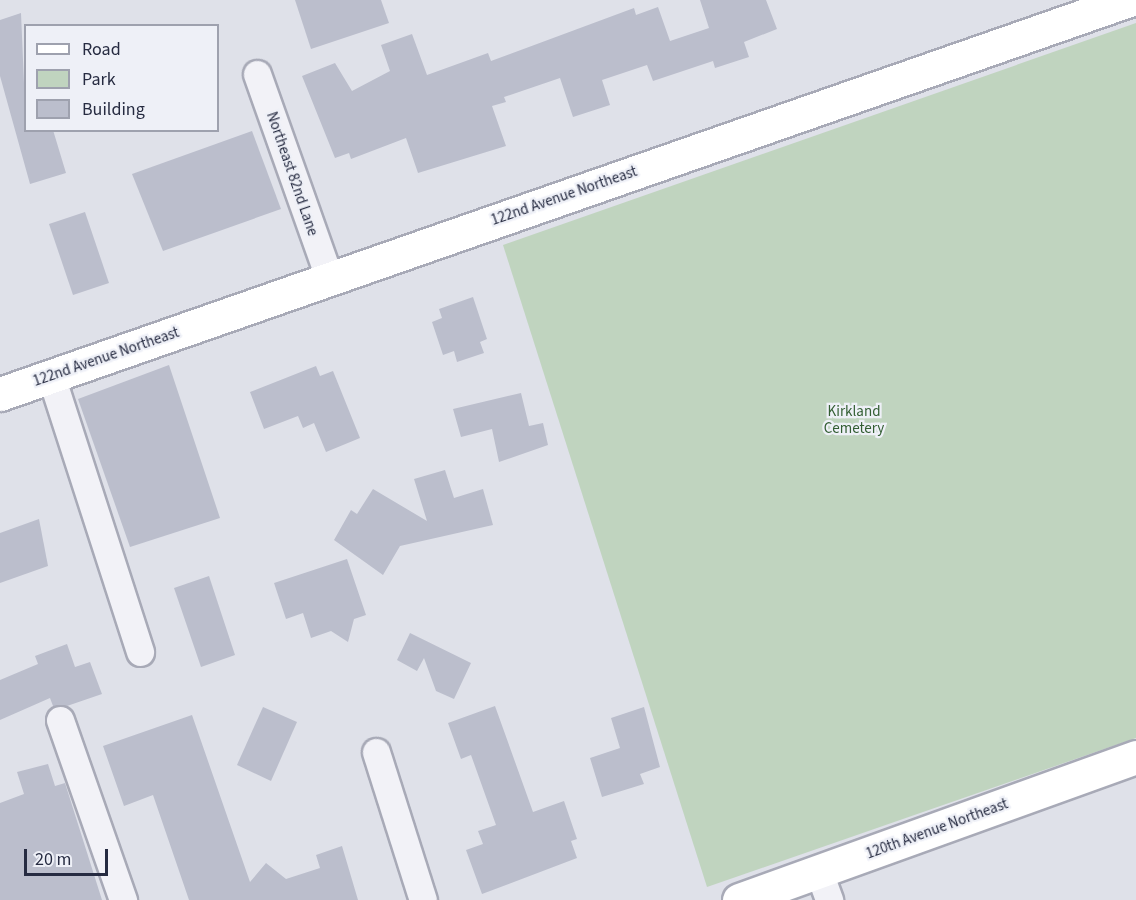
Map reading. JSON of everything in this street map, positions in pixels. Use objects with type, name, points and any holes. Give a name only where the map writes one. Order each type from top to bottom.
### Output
[{"type":"street","name":"122nd Avenue Northeast","points":[[0,394],[328,275],[1129,0]]},
{"type":"street","name":"Northeast 82nd Lane","points":[[257,74],[328,275]]},
{"type":"street","points":[[51,376],[140,652]]},
{"type":"street","points":[[60,720],[123,900]]},
{"type":"street","points":[[376,752],[423,900]]},
{"type":"street","name":"120th Avenue Northeast","points":[[739,900],[824,886],[1136,758]]},
{"type":"green space","name":"Kirkland Cemetery","points":[[1136,23],[1136,738],[707,887],[503,245]]},
{"type":"building","points":[[295,0],[381,0],[389,23],[311,49]]},
{"type":"building","points":[[700,0],[766,0],[777,29],[744,42],[749,57],[715,68],[713,61],[653,81],[647,65],[602,80],[610,105],[573,117],[560,78],[504,97],[506,102],[492,106],[506,146],[418,173],[406,138],[351,159],[349,153],[335,158],[302,76],[335,63],[352,91],[390,71],[381,45],[412,34],[427,75],[488,53],[491,61],[634,8],[636,15],[658,7],[670,41],[709,28]]},
{"type":"building","points":[[21,13],[24,132],[54,132],[66,173],[30,184],[0,76],[0,20]]},
{"type":"building","points":[[252,131],[281,209],[163,251],[132,174]]},
{"type":"building","points":[[85,212],[109,283],[73,295],[49,224]]},
{"type":"building","points":[[473,297],[487,339],[480,342],[484,353],[457,362],[454,351],[443,355],[432,322],[442,318],[439,309]]},
{"type":"building","points":[[169,365],[220,518],[130,547],[78,399]]},
{"type":"building","points":[[316,366],[320,376],[333,371],[360,438],[326,452],[314,423],[303,428],[298,416],[264,429],[250,392]]},
{"type":"building","points":[[521,393],[529,426],[543,423],[548,445],[499,462],[492,429],[461,437],[453,409]]},
{"type":"building","points":[[445,470],[454,498],[483,489],[493,525],[400,546],[383,575],[334,540],[351,510],[357,514],[373,489],[427,521],[414,479]]},
{"type":"building","points":[[39,519],[48,566],[0,583],[0,533]]},
{"type":"building","points":[[347,559],[366,615],[354,619],[348,642],[331,631],[311,638],[303,613],[286,619],[274,583]]},
{"type":"building","points":[[209,576],[235,655],[201,667],[174,588]]},
{"type":"building","points":[[410,633],[471,663],[454,699],[436,691],[424,658],[417,671],[397,660]]},
{"type":"building","points":[[67,644],[75,667],[90,662],[102,694],[67,706],[53,706],[50,698],[0,720],[0,680],[38,664],[35,656]]},
{"type":"building","points":[[495,706],[533,812],[564,801],[577,839],[571,841],[577,858],[482,894],[466,850],[483,844],[478,831],[496,825],[471,755],[461,759],[448,723]]},
{"type":"building","points":[[263,707],[297,722],[271,781],[237,765]]},
{"type":"building","points":[[644,707],[660,767],[640,774],[644,784],[602,797],[590,758],[620,748],[611,718]]},
{"type":"building","points":[[192,715],[250,882],[266,863],[286,879],[320,868],[316,855],[342,846],[358,900],[189,900],[153,795],[124,806],[103,746]]},
{"type":"building","points":[[48,764],[55,786],[65,783],[102,900],[0,900],[0,803],[24,794],[17,772]]}]
